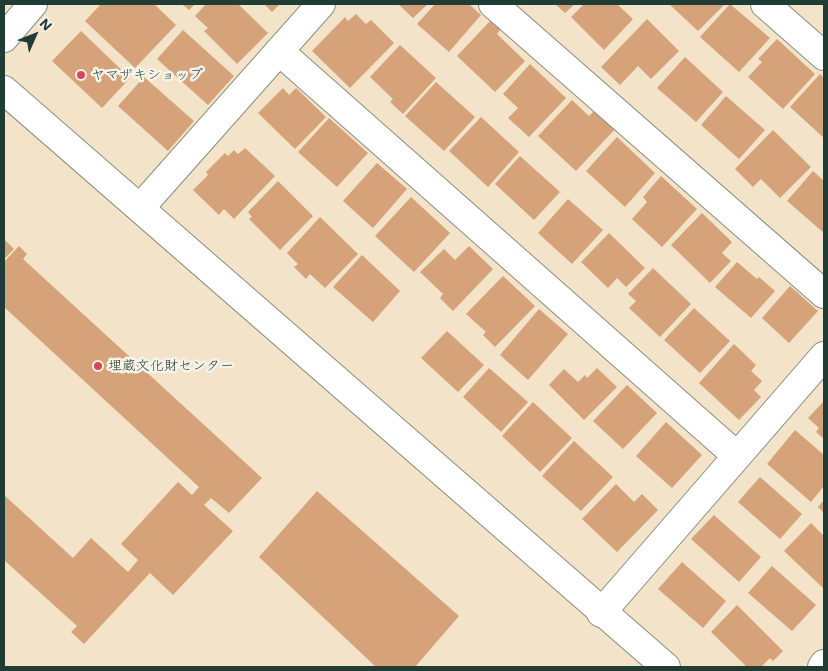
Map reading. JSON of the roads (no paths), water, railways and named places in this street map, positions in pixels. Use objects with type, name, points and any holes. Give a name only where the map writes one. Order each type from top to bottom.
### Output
[{"type":"street","points":[[4,38],[33,4]]},
{"type":"street","points":[[140,208],[320,4]]},
{"type":"street","points":[[494,4],[824,294]]},
{"type":"street","points":[[765,4],[824,56]]},
{"type":"street","points":[[279,51],[737,456]]},
{"type":"street","points":[[4,90],[601,613],[666,667]]},
{"type":"street","points":[[601,613],[824,356]]},
{"type":"place","name":"ヤマザキショップ","points":[[81,75]]},
{"type":"place","name":"埋蔵文化財センター","points":[[98,366]]}]
